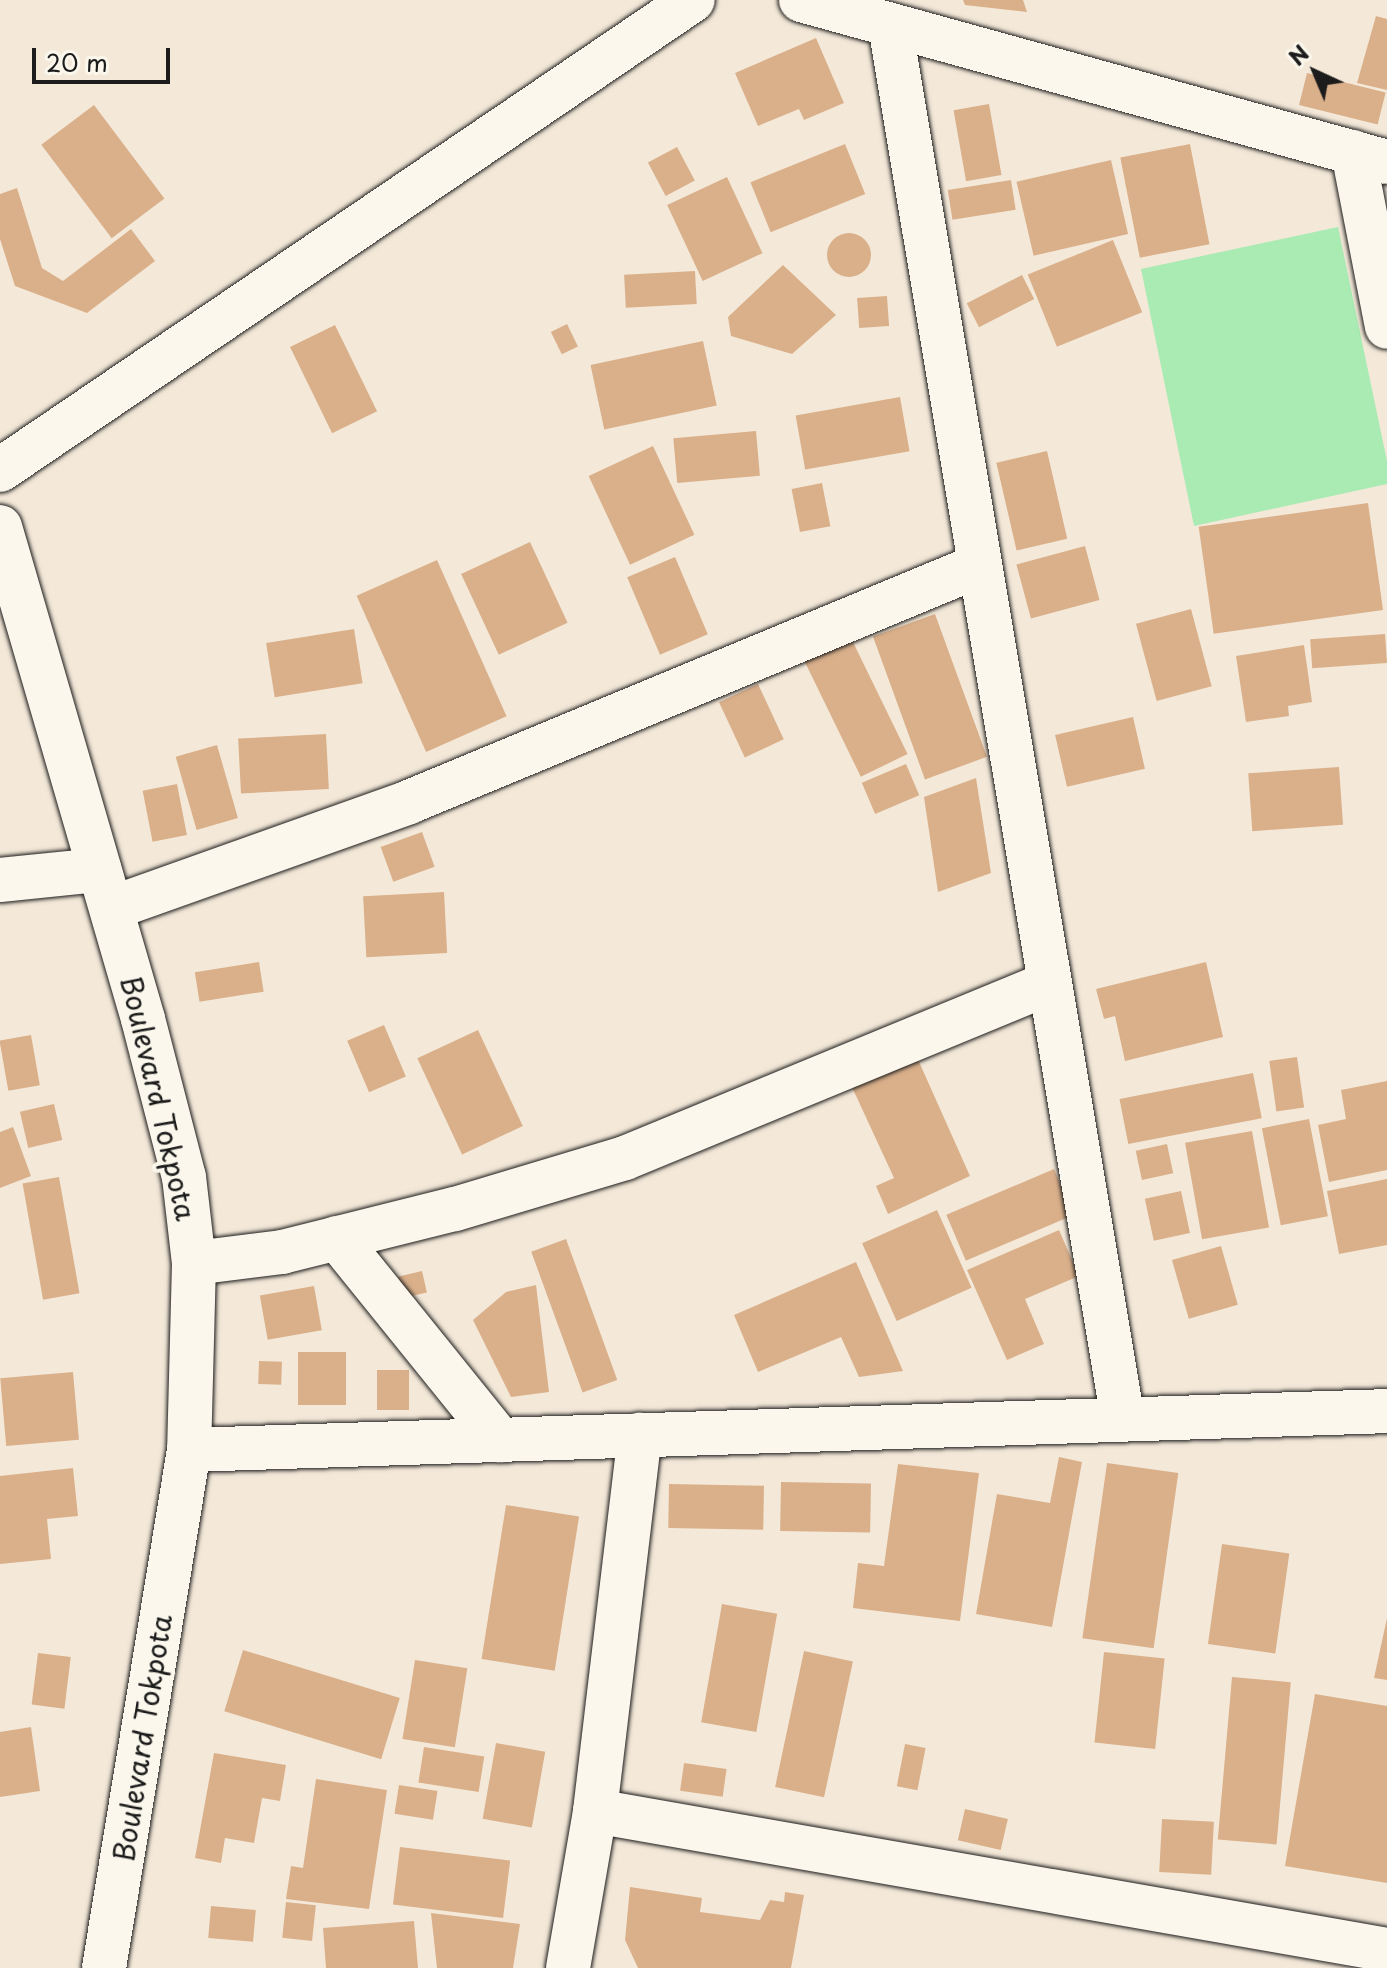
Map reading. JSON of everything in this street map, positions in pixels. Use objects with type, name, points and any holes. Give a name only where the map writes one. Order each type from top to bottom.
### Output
[{"type":"street","points":[[0,470],[693,0]]},
{"type":"street","points":[[801,0],[1370,157],[1387,327]]},
{"type":"street","points":[[890,25],[1123,1420]]},
{"type":"street","name":"Boulevard Tokpota","points":[[0,527],[105,889],[184,1177],[194,1263],[189,1450],[104,1968]]},
{"type":"street","points":[[0,880],[105,889],[409,802],[978,566]]},
{"type":"street","points":[[194,1263],[282,1252],[625,1158],[1048,984]]},
{"type":"street","points":[[337,1238],[500,1440]]},
{"type":"street","points":[[189,1450],[1387,1411]]},
{"type":"street","points":[[568,1968],[595,1811],[640,1435]]},
{"type":"street","points":[[595,1811],[1387,1950]]},
{"type":"green space","points":[[1338,227],[1387,461],[1387,484],[1194,526],[1141,269]]},
{"type":"building","points":[[963,0],[1023,0],[1027,12],[965,5]]},
{"type":"building","points":[[1376,16],[1387,19],[1387,90],[1357,83]]},
{"type":"building","points":[[816,38],[844,103],[804,120],[799,109],[758,126],[735,73]]},
{"type":"building","points":[[1307,73],[1386,93],[1378,125],[1299,105]]},
{"type":"building","points":[[989,104],[1002,175],[966,181],[954,110]]},
{"type":"building","points":[[94,105],[164,198],[112,238],[41,145]]},
{"type":"building","points":[[845,144],[865,194],[771,232],[750,182]]},
{"type":"building","points":[[1190,144],[1209,244],[1140,258],[1120,158]]},
{"type":"building","points":[[677,147],[695,181],[666,196],[648,162]]},
{"type":"building","points":[[1111,160],[1128,234],[1034,256],[1016,182]]},
{"type":"building","points":[[727,177],[762,253],[703,281],[667,205]]},
{"type":"building","points":[[1011,180],[1016,210],[952,220],[948,190]]},
{"type":"building","points":[[17,188],[42,268],[63,281],[131,229],[155,261],[87,313],[15,286],[0,239],[0,194]]},
{"type":"building","points":[[849,233],[865,239],[871,255],[865,271],[849,277],[833,271],[827,255],[833,239]]},
{"type":"building","points":[[1113,240],[1142,312],[1057,347],[1028,274]]},
{"type":"building","points":[[783,265],[836,315],[792,354],[731,336],[728,317]]},
{"type":"building","points":[[695,271],[697,304],[626,308],[624,275]]},
{"type":"building","points":[[1022,275],[1034,299],[979,327],[967,303]]},
{"type":"building","points":[[887,296],[889,326],[859,328],[857,298]]},
{"type":"building","points":[[567,324],[578,346],[562,354],[551,332]]},
{"type":"building","points":[[335,325],[377,411],[332,433],[290,347]]},
{"type":"building","points":[[703,341],[717,406],[604,429],[591,365]]},
{"type":"building","points":[[900,397],[910,451],[805,470],[796,415]]},
{"type":"building","points":[[756,431],[760,476],[677,483],[673,438]]},
{"type":"building","points":[[653,446],[694,535],[630,565],[589,476]]},
{"type":"building","points":[[1047,451],[1067,539],[1017,550],[996,463]]},
{"type":"building","points":[[822,483],[830,526],[800,532],[792,489]]},
{"type":"building","points":[[1368,503],[1383,610],[1214,634],[1199,527]]},
{"type":"building","points":[[530,542],[568,623],[499,655],[461,574]]},
{"type":"building","points":[[1085,546],[1099,600],[1031,618],[1016,564]]},
{"type":"building","points":[[675,557],[708,634],[660,655],[627,577]]},
{"type":"building","points":[[437,560],[507,716],[426,752],[357,596]]},
{"type":"building","points":[[1191,609],[1212,686],[1157,701],[1136,624]]},
{"type":"building","points":[[935,614],[987,757],[925,779],[873,637]]},
{"type":"building","points":[[354,629],[363,683],[275,697],[266,643]]},
{"type":"building","points":[[1385,634],[1387,663],[1312,668],[1310,639]]},
{"type":"building","points":[[851,638],[908,754],[861,777],[804,661]]},
{"type":"building","points":[[1304,645],[1312,702],[1288,706],[1289,716],[1246,722],[1236,656]]},
{"type":"building","points":[[758,684],[784,739],[745,757],[719,702]]},
{"type":"building","points":[[1133,717],[1145,769],[1067,787],[1055,735]]},
{"type":"building","points":[[326,734],[329,789],[241,794],[238,739]]},
{"type":"building","points":[[217,745],[238,818],[197,830],[176,757]]},
{"type":"building","points":[[906,764],[919,795],[875,814],[862,783]]},
{"type":"building","points":[[1339,767],[1343,825],[1252,831],[1248,773]]},
{"type":"building","points":[[976,778],[991,873],[938,892],[924,797]]},
{"type":"building","points":[[177,784],[187,835],[153,842],[143,791]]},
{"type":"building","points":[[422,832],[435,867],[393,882],[381,847]]},
{"type":"building","points":[[444,892],[447,953],[366,957],[363,896]]},
{"type":"building","points":[[259,962],[264,992],[199,1002],[195,972]]},
{"type":"building","points":[[1206,962],[1223,1037],[1125,1061],[1115,1016],[1104,1019],[1096,989]]},
{"type":"building","points":[[384,1025],[406,1077],[369,1092],[347,1041]]},
{"type":"building","points":[[478,1030],[523,1126],[462,1154],[417,1058]]},
{"type":"building","points":[[31,1035],[40,1085],[8,1091],[0,1040]]},
{"type":"building","points":[[916,1055],[970,1176],[888,1214],[876,1186],[894,1178],[851,1085]]},
{"type":"building","points":[[1297,1057],[1304,1108],[1276,1111],[1269,1061]]},
{"type":"building","points":[[1253,1073],[1262,1118],[1128,1144],[1119,1099]]},
{"type":"building","points":[[1387,1081],[1387,1170],[1329,1182],[1318,1125],[1346,1119],[1341,1090]]},
{"type":"building","points":[[54,1104],[62,1140],[28,1148],[20,1112]]},
{"type":"building","points":[[1309,1119],[1328,1216],[1281,1225],[1262,1128]]},
{"type":"building","points":[[13,1127],[31,1176],[0,1188],[0,1132]]},
{"type":"building","points":[[1252,1131],[1269,1228],[1202,1239],[1185,1143]]},
{"type":"building","points":[[1167,1144],[1173,1173],[1142,1180],[1136,1151]]},
{"type":"building","points":[[1054,1169],[1074,1215],[966,1261],[946,1215]]},
{"type":"building","points":[[59,1177],[79,1293],[43,1300],[23,1183]]},
{"type":"building","points":[[1387,1179],[1387,1245],[1339,1254],[1327,1191]]},
{"type":"building","points":[[1181,1191],[1190,1233],[1154,1241],[1145,1199]]},
{"type":"building","points":[[937,1210],[972,1288],[897,1321],[862,1243]]},
{"type":"building","points":[[1059,1230],[1079,1276],[1025,1299],[1044,1344],[1007,1360],[967,1270]]},
{"type":"building","points":[[566,1239],[617,1380],[583,1393],[531,1252]]},
{"type":"building","points":[[1221,1246],[1238,1305],[1189,1319],[1172,1260]]},
{"type":"building","points":[[856,1262],[903,1371],[859,1377],[841,1337],[758,1372],[734,1315]]},
{"type":"building","points":[[422,1271],[427,1292],[404,1298],[399,1276]]},
{"type":"building","points":[[536,1285],[549,1392],[511,1397],[473,1320],[506,1292]]},
{"type":"building","points":[[314,1286],[322,1330],[268,1340],[260,1296]]},
{"type":"building","points":[[298,1352],[346,1352],[346,1405],[298,1405]]},
{"type":"building","points":[[259,1361],[282,1362],[281,1385],[258,1384]]},
{"type":"building","points":[[377,1370],[409,1370],[409,1410],[377,1410]]},
{"type":"building","points":[[73,1372],[79,1440],[6,1446],[0,1378]]},
{"type":"building","points":[[1059,1457],[1082,1462],[1052,1627],[976,1614],[997,1494],[1050,1503]]},
{"type":"building","points":[[1107,1463],[1178,1473],[1154,1648],[1082,1638]]},
{"type":"building","points":[[898,1464],[979,1473],[960,1621],[853,1608],[858,1563],[884,1566]]},
{"type":"building","points":[[73,1468],[78,1516],[47,1519],[51,1559],[0,1564],[0,1476]]},
{"type":"building","points":[[781,1482],[871,1484],[870,1533],[780,1531]]},
{"type":"building","points":[[669,1484],[764,1486],[763,1530],[668,1528]]},
{"type":"building","points":[[506,1505],[579,1517],[555,1671],[482,1659]]},
{"type":"building","points":[[1222,1544],[1289,1553],[1275,1653],[1208,1644]]},
{"type":"building","points":[[722,1604],[777,1614],[756,1732],[701,1722]]},
{"type":"building","points":[[1387,1618],[1387,1680],[1374,1678]]},
{"type":"building","points":[[243,1650],[400,1698],[381,1759],[224,1711]]},
{"type":"building","points":[[804,1651],[853,1661],[824,1797],[775,1787]]},
{"type":"building","points":[[1104,1652],[1165,1658],[1155,1749],[1094,1743]]},
{"type":"building","points":[[38,1653],[71,1657],[64,1709],[32,1705]]},
{"type":"building","points":[[415,1660],[467,1668],[455,1747],[402,1739]]},
{"type":"building","points":[[1232,1677],[1291,1682],[1277,1845],[1218,1839]]},
{"type":"building","points":[[1315,1694],[1387,1706],[1387,1883],[1285,1866]]},
{"type":"building","points":[[31,1727],[40,1791],[0,1797],[0,1732]]},
{"type":"building","points":[[496,1743],[545,1752],[532,1828],[483,1819]]},
{"type":"building","points":[[905,1744],[926,1748],[917,1790],[897,1786]]},
{"type":"building","points":[[424,1747],[484,1757],[479,1792],[418,1783]]},
{"type":"building","points":[[214,1753],[286,1765],[280,1801],[262,1798],[254,1843],[225,1838],[221,1863],[195,1858]]},
{"type":"building","points":[[684,1763],[727,1769],[723,1797],[680,1791]]},
{"type":"building","points":[[316,1779],[387,1790],[369,1909],[286,1899],[291,1866],[303,1868]]},
{"type":"building","points":[[399,1785],[438,1791],[433,1820],[394,1814]]},
{"type":"building","points":[[965,1809],[1008,1819],[1001,1850],[958,1840]]},
{"type":"building","points":[[1162,1819],[1214,1822],[1211,1875],[1159,1872]]},
{"type":"building","points":[[400,1847],[510,1861],[503,1918],[393,1905]]},
{"type":"building","points":[[630,1887],[702,1898],[700,1912],[760,1920],[770,1900],[784,1902],[785,1892],[804,1895],[791,1968],[638,1968],[625,1940]]},
{"type":"building","points":[[286,1902],[316,1905],[312,1941],[282,1938]]},
{"type":"building","points":[[211,1906],[256,1910],[253,1942],[208,1938]]},
{"type":"building","points":[[431,1913],[520,1924],[513,1968],[437,1968]]},
{"type":"building","points":[[414,1921],[418,1968],[326,1968],[323,1928]]}]
